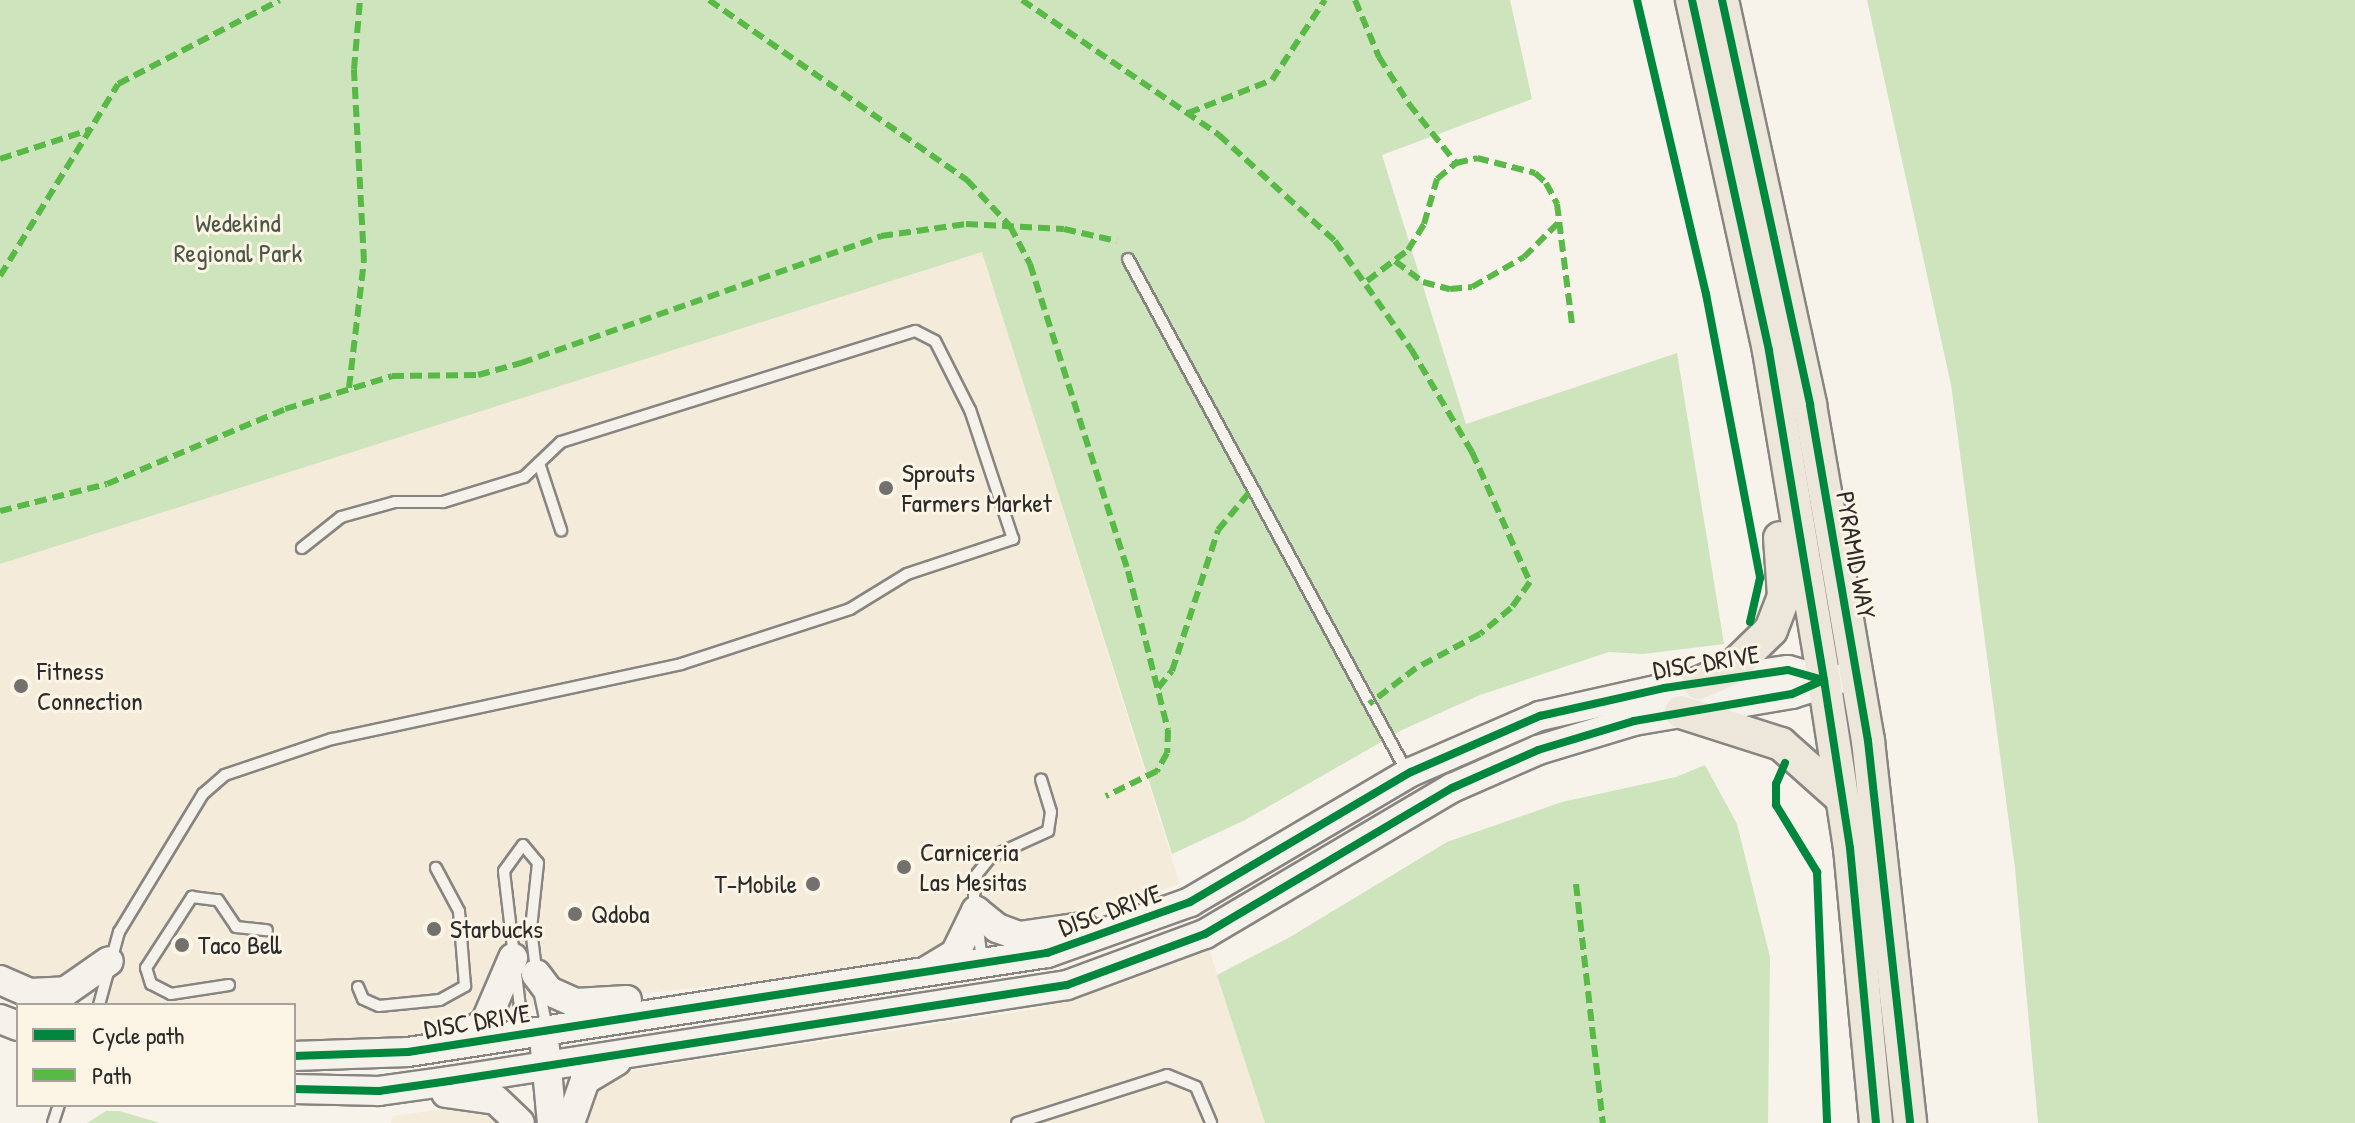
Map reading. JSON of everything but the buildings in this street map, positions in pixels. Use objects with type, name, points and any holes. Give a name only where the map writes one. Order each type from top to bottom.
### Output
[{"type":"main road","name":"PYRAMID WAY","points":[[1692,0],[1769,351],[1824,680],[1843,799],[1876,1123]]},
{"type":"main road","name":"PYRAMID WAY","points":[[1722,0],[1808,391],[1856,675],[1887,878],[1910,1123]]},
{"type":"main road","points":[[1699,683],[1732,668],[1761,643],[1784,596],[1757,379],[1769,351]]},
{"type":"main road","name":"DISC DRIVE","points":[[296,1056],[363,1057],[428,1049],[980,966],[1099,938],[1232,879],[1408,774],[1540,716],[1699,683],[1788,670],[1824,680]]},
{"type":"main road","name":"DISC DRIVE","points":[[296,1089],[381,1090],[533,1069],[1034,993],[1100,976],[1216,929],[1491,769],[1583,735],[1681,712],[1792,694],[1824,680],[1856,675]]},
{"type":"main road","points":[[1681,712],[1781,744],[1843,799]]},
{"type":"main road","points":[[1216,929],[1269,882],[1387,809],[1408,774]]},
{"type":"main road","points":[[904,977],[947,962],[976,911],[997,928],[1027,936],[1096,923],[1232,879]]},
{"type":"main road","points":[[24,1000],[66,991],[109,961]]},
{"type":"main road","points":[[428,1049],[470,1035],[485,1023],[525,966],[549,991],[585,1005],[661,996],[751,1000]]},
{"type":"main road","points":[[782,1032],[856,1004],[958,986],[980,966]]},
{"type":"main road","points":[[0,980],[24,1000]]},
{"type":"main road","points":[[0,998],[46,1003]]},
{"type":"main road","points":[[527,1123],[535,1033]]},
{"type":"main road","points":[[570,1123],[590,1075],[637,1054]]},
{"type":"main road","points":[[533,1069],[552,1123]]},
{"type":"main road","points":[[381,1090],[482,1096],[506,1106],[520,1123]]},
{"type":"lane","points":[[1128,259],[1408,774]]},
{"type":"lane","points":[[99,1003],[119,932],[203,794],[225,775],[332,739],[681,664],[850,609],[907,574],[1013,539],[970,410],[935,341],[915,331],[561,442],[524,477],[443,502],[395,502],[341,517],[302,548]]},
{"type":"lane","points":[[539,463],[561,530]]},
{"type":"lane","points":[[980,966],[984,949],[974,884],[982,866],[1048,831],[1051,812],[1041,780]]},
{"type":"lane","points":[[535,1033],[525,966],[504,871],[523,845],[538,863],[525,966],[535,1033]]},
{"type":"lane","points":[[358,987],[363,999],[379,1006],[440,1000],[465,986],[459,911],[436,868]]},
{"type":"lane","points":[[229,985],[171,994],[151,984],[146,968],[192,897],[218,900],[236,927],[267,930]]},
{"type":"lane","points":[[1017,1123],[1167,1075],[1196,1087],[1211,1123]]},
{"type":"shaded area","points":[[982,251],[1180,884],[1009,946],[808,976],[590,999],[481,1015],[468,1027],[394,1039],[296,1040],[296,1003],[99,1003],[0,963],[0,564]]},
{"type":"shaded area","points":[[1209,949],[1265,1123],[580,1123],[586,1091],[607,1074],[1029,1010],[1121,984]]},
{"type":"shaded area","points":[[480,1104],[511,1123],[391,1123],[392,1116]]},
{"type":"green space","name":"Wedekind Regional Park","points":[[0,0],[1510,0],[1532,99],[1382,155],[1466,424],[1677,353],[1724,644],[1643,654],[1609,652],[1480,695],[1402,730],[1245,820],[1172,854],[982,252],[0,564]]},
{"type":"green space","points":[[1867,0],[2355,0],[2355,1123],[2038,1123],[2015,868],[1951,385]]},
{"type":"green space","points":[[1705,765],[1737,824],[1770,957],[1768,1123],[1265,1123],[1217,975],[1290,937],[1447,842],[1562,802],[1676,777]]},
{"type":"green space","points":[[106,1111],[119,1111],[160,1123],[87,1123]]},
{"type":"marked path","points":[[0,276],[118,84],[280,0]]},
{"type":"marked path","points":[[349,388],[364,261],[354,69],[360,0]]},
{"type":"marked path","points":[[709,0],[967,180],[1010,226],[1030,264],[1128,571],[1168,730],[1167,753],[1157,771],[1106,796]]},
{"type":"marked path","points":[[1022,0],[1219,135],[1335,241],[1411,349],[1472,452],[1530,582],[1511,608],[1480,634],[1416,668],[1369,704]]},
{"type":"marked path","points":[[1188,113],[1272,80],[1325,0]]},
{"type":"marked path","points":[[1355,0],[1379,57],[1409,104],[1456,163]]},
{"type":"marked path","points":[[0,159],[89,130]]},
{"type":"marked path","points":[[1367,281],[1408,250],[1424,224],[1437,179],[1456,163],[1477,158],[1535,173],[1546,183],[1557,204],[1572,325]]},
{"type":"marked path","points":[[1395,261],[1423,282],[1450,289],[1472,287],[1524,257],[1558,223]]},
{"type":"marked path","points":[[0,511],[107,484],[285,409],[392,376],[478,375],[521,363],[881,236],[966,224],[1064,229],[1117,241]]},
{"type":"marked path","points":[[1158,688],[1172,671],[1218,530],[1252,489]]},
{"type":"marked path","points":[[1576,884],[1603,1123]]},
{"type":"cycle path","points":[[1637,0],[1706,294],[1760,578],[1750,622]]},
{"type":"cycle path","points":[[1692,0],[1769,351],[1824,680],[1850,848],[1876,1123]]},
{"type":"cycle path","points":[[1722,0],[1810,405],[1868,741],[1910,1123]]},
{"type":"cycle path","points":[[296,1056],[408,1052],[1047,953],[1190,902],[1411,772],[1540,716],[1664,688],[1788,670],[1824,680]]},
{"type":"cycle path","points":[[296,1089],[379,1091],[1067,985],[1205,934],[1452,788],[1538,750],[1634,721],[1792,694],[1824,680]]},
{"type":"cycle path","points":[[1785,763],[1776,784],[1776,805],[1817,872],[1827,1123]]},
{"type":"place","name":"Sprouts Farmers Market","points":[[886,488]]},
{"type":"place","name":"Fitness Connection","points":[[21,686]]},
{"type":"place","name":"Carniceria Las Mesitas","points":[[904,867]]},
{"type":"place","name":"T-Mobile","points":[[813,884]]},
{"type":"place","name":"Qdoba","points":[[575,914]]},
{"type":"place","name":"Starbucks","points":[[434,929]]},
{"type":"place","name":"Taco Bell","points":[[182,945]]}]
